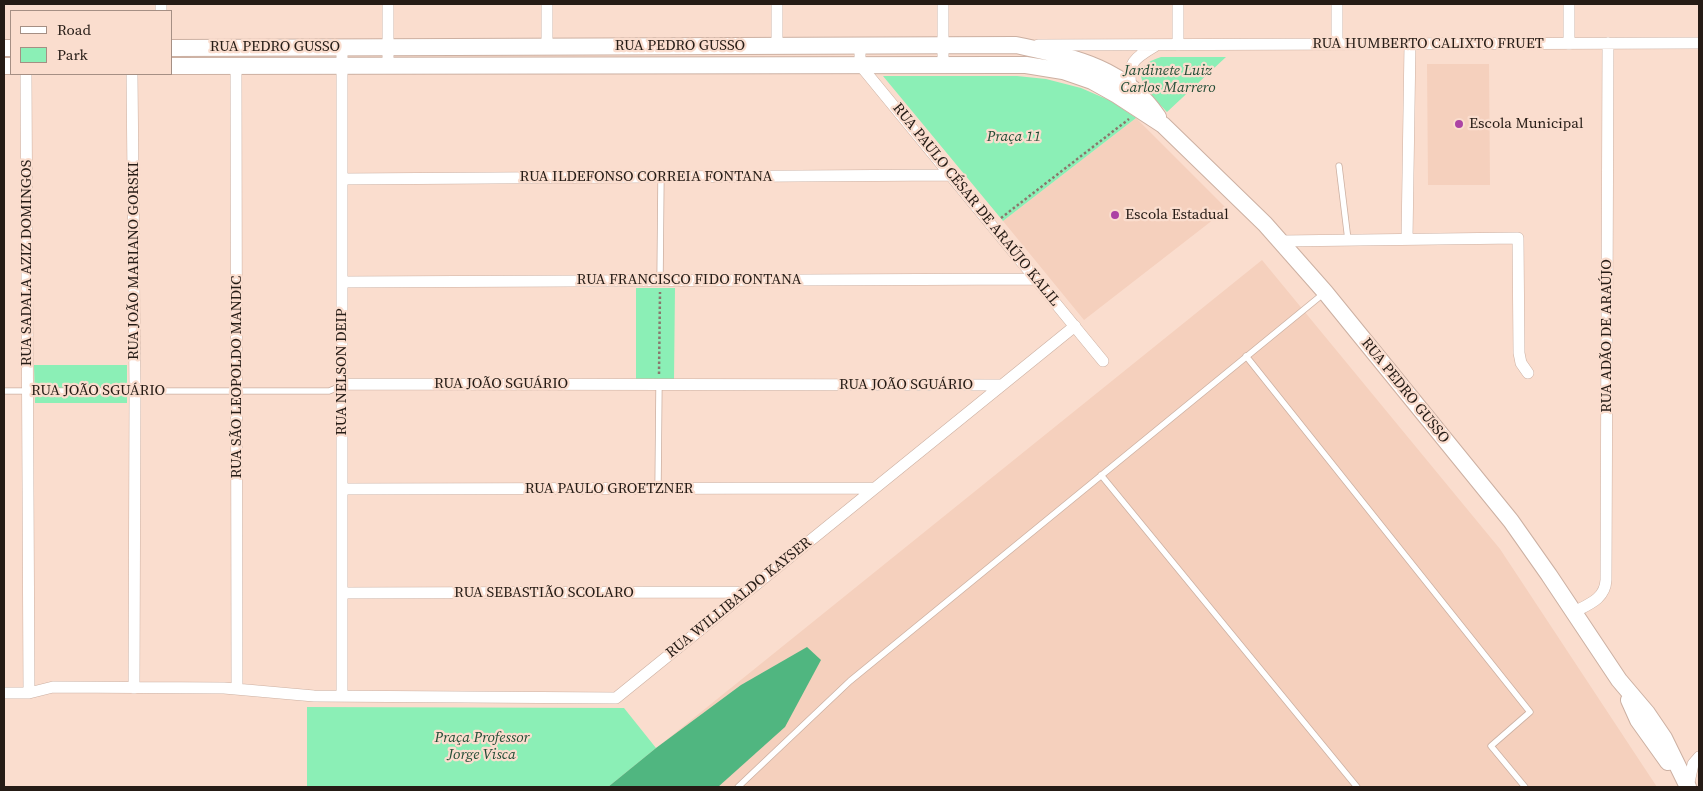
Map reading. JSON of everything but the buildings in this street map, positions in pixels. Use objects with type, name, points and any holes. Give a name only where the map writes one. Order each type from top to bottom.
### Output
[{"type":"main road","name":"RUA PEDRO GUSSO","points":[[172,48],[1016,45],[1058,54],[1087,63],[1117,77],[1148,103],[1163,125]]},
{"type":"main road","name":"RUA PEDRO GUSSO","points":[[172,66],[1026,65],[1063,71],[1104,87],[1163,125],[1282,241],[1325,292],[1529,546],[1619,680],[1638,720],[1688,787]]},
{"type":"street","points":[[388,4],[388,66]]},
{"type":"street","points":[[547,4],[547,46]]},
{"type":"street","points":[[777,4],[778,46]]},
{"type":"street","points":[[943,4],[943,65]]},
{"type":"street","points":[[1178,4],[1178,45]]},
{"type":"street","points":[[1337,4],[1337,44]]},
{"type":"street","points":[[1569,4],[1569,44]]},
{"type":"street","name":"RUA HUMBERTO CALIXTO FRUET","points":[[1016,45],[1699,43]]},
{"type":"street","points":[[1407,239],[1410,44]]},
{"type":"street","name":"RUA ADÃO DE ARAÚJO","points":[[1574,612],[1602,595],[1606,588],[1608,44]]},
{"type":"street","points":[[1131,87],[1130,65],[1135,59],[1156,45]]},
{"type":"street","points":[[860,46],[860,65]]},
{"type":"street","name":"RUA NELSON DEIP","points":[[342,47],[342,696]]},
{"type":"street","name":"RUA PAULO CÉSAR DE ARAÚJO KALIL","points":[[860,65],[1103,361]]},
{"type":"street","name":"RUA SÃO LEOPOLDO MANDIC","points":[[236,66],[237,689]]},
{"type":"street","name":"RUA SADALA AZIZ DOMINGOS","points":[[26,75],[29,693]]},
{"type":"street","name":"RUA JOÃO MARIANO GORSKI","points":[[132,75],[135,391],[134,688]]},
{"type":"street","name":"RUA ILDEFONSO CORREIA FONTANA","points":[[342,179],[951,175]]},
{"type":"street","points":[[1282,241],[1518,238],[1519,353],[1521,363],[1528,373]]},
{"type":"street","name":"RUA FRANCISCO FIDO FONTANA","points":[[342,282],[1036,279]]},
{"type":"street","name":"RUA WILLIBALDO KAYSER","points":[[4,694],[29,693],[53,687],[237,689],[302,696],[616,698],[1074,326]]},
{"type":"street","name":"RUA JOÃO SGUÁRIO","points":[[342,384],[1001,385]]},
{"type":"street","name":"RUA PAULO GROETZNER","points":[[342,490],[875,488]]},
{"type":"street","name":"RUA SEBASTIÃO SCOLARO","points":[[342,594],[746,592]]},
{"type":"street","points":[[1688,787],[1693,764],[1699,757]]},
{"type":"lane","points":[[1339,166],[1348,240]]},
{"type":"lane","points":[[660,280],[661,177]]},
{"type":"lane","points":[[738,787],[850,681],[1325,292]]},
{"type":"lane","points":[[1246,356],[1530,712],[1491,746],[1525,787]]},
{"type":"lane","name":"RUA JOÃO SGUÁRIO","points":[[4,391],[329,391],[342,384]]},
{"type":"lane","points":[[658,488],[659,385]]},
{"type":"lane","points":[[1101,475],[1357,787]]},
{"type":"path","points":[[992,225],[1141,110]]},
{"type":"path","points":[[659,385],[660,280]]},
{"type":"shaded area","name":"Escola Municipal","points":[[1427,64],[1489,64],[1490,185],[1428,185]]},
{"type":"shaded area","name":"Escola Estadual","points":[[1136,118],[1227,209],[1084,320],[1003,221]]},
{"type":"shaded area","points":[[1262,260],[1500,549],[1657,787],[608,787]]},
{"type":"green space","name":"Jardinete Luiz Carlos Marrero","points":[[1161,57],[1226,57],[1167,112],[1148,90],[1141,75],[1143,68],[1149,62]]},
{"type":"green space","name":"Praça 11","points":[[883,76],[1017,76],[1046,79],[1081,88],[1111,101],[1136,118],[1003,221]]},
{"type":"green space","points":[[636,288],[675,288],[674,379],[636,379]]},
{"type":"green space","points":[[34,365],[127,365],[127,403],[35,403]]},
{"type":"green space","points":[[807,647],[821,660],[785,727],[718,787],[608,787],[656,748],[741,685]]},
{"type":"green space","name":"Praça Professor Jorge Visca","points":[[307,707],[624,708],[656,748],[608,787],[307,787]]},
{"type":"place","name":"Escola Municipal","points":[[1459,124]]},
{"type":"place","name":"Escola Estadual","points":[[1115,215]]}]
